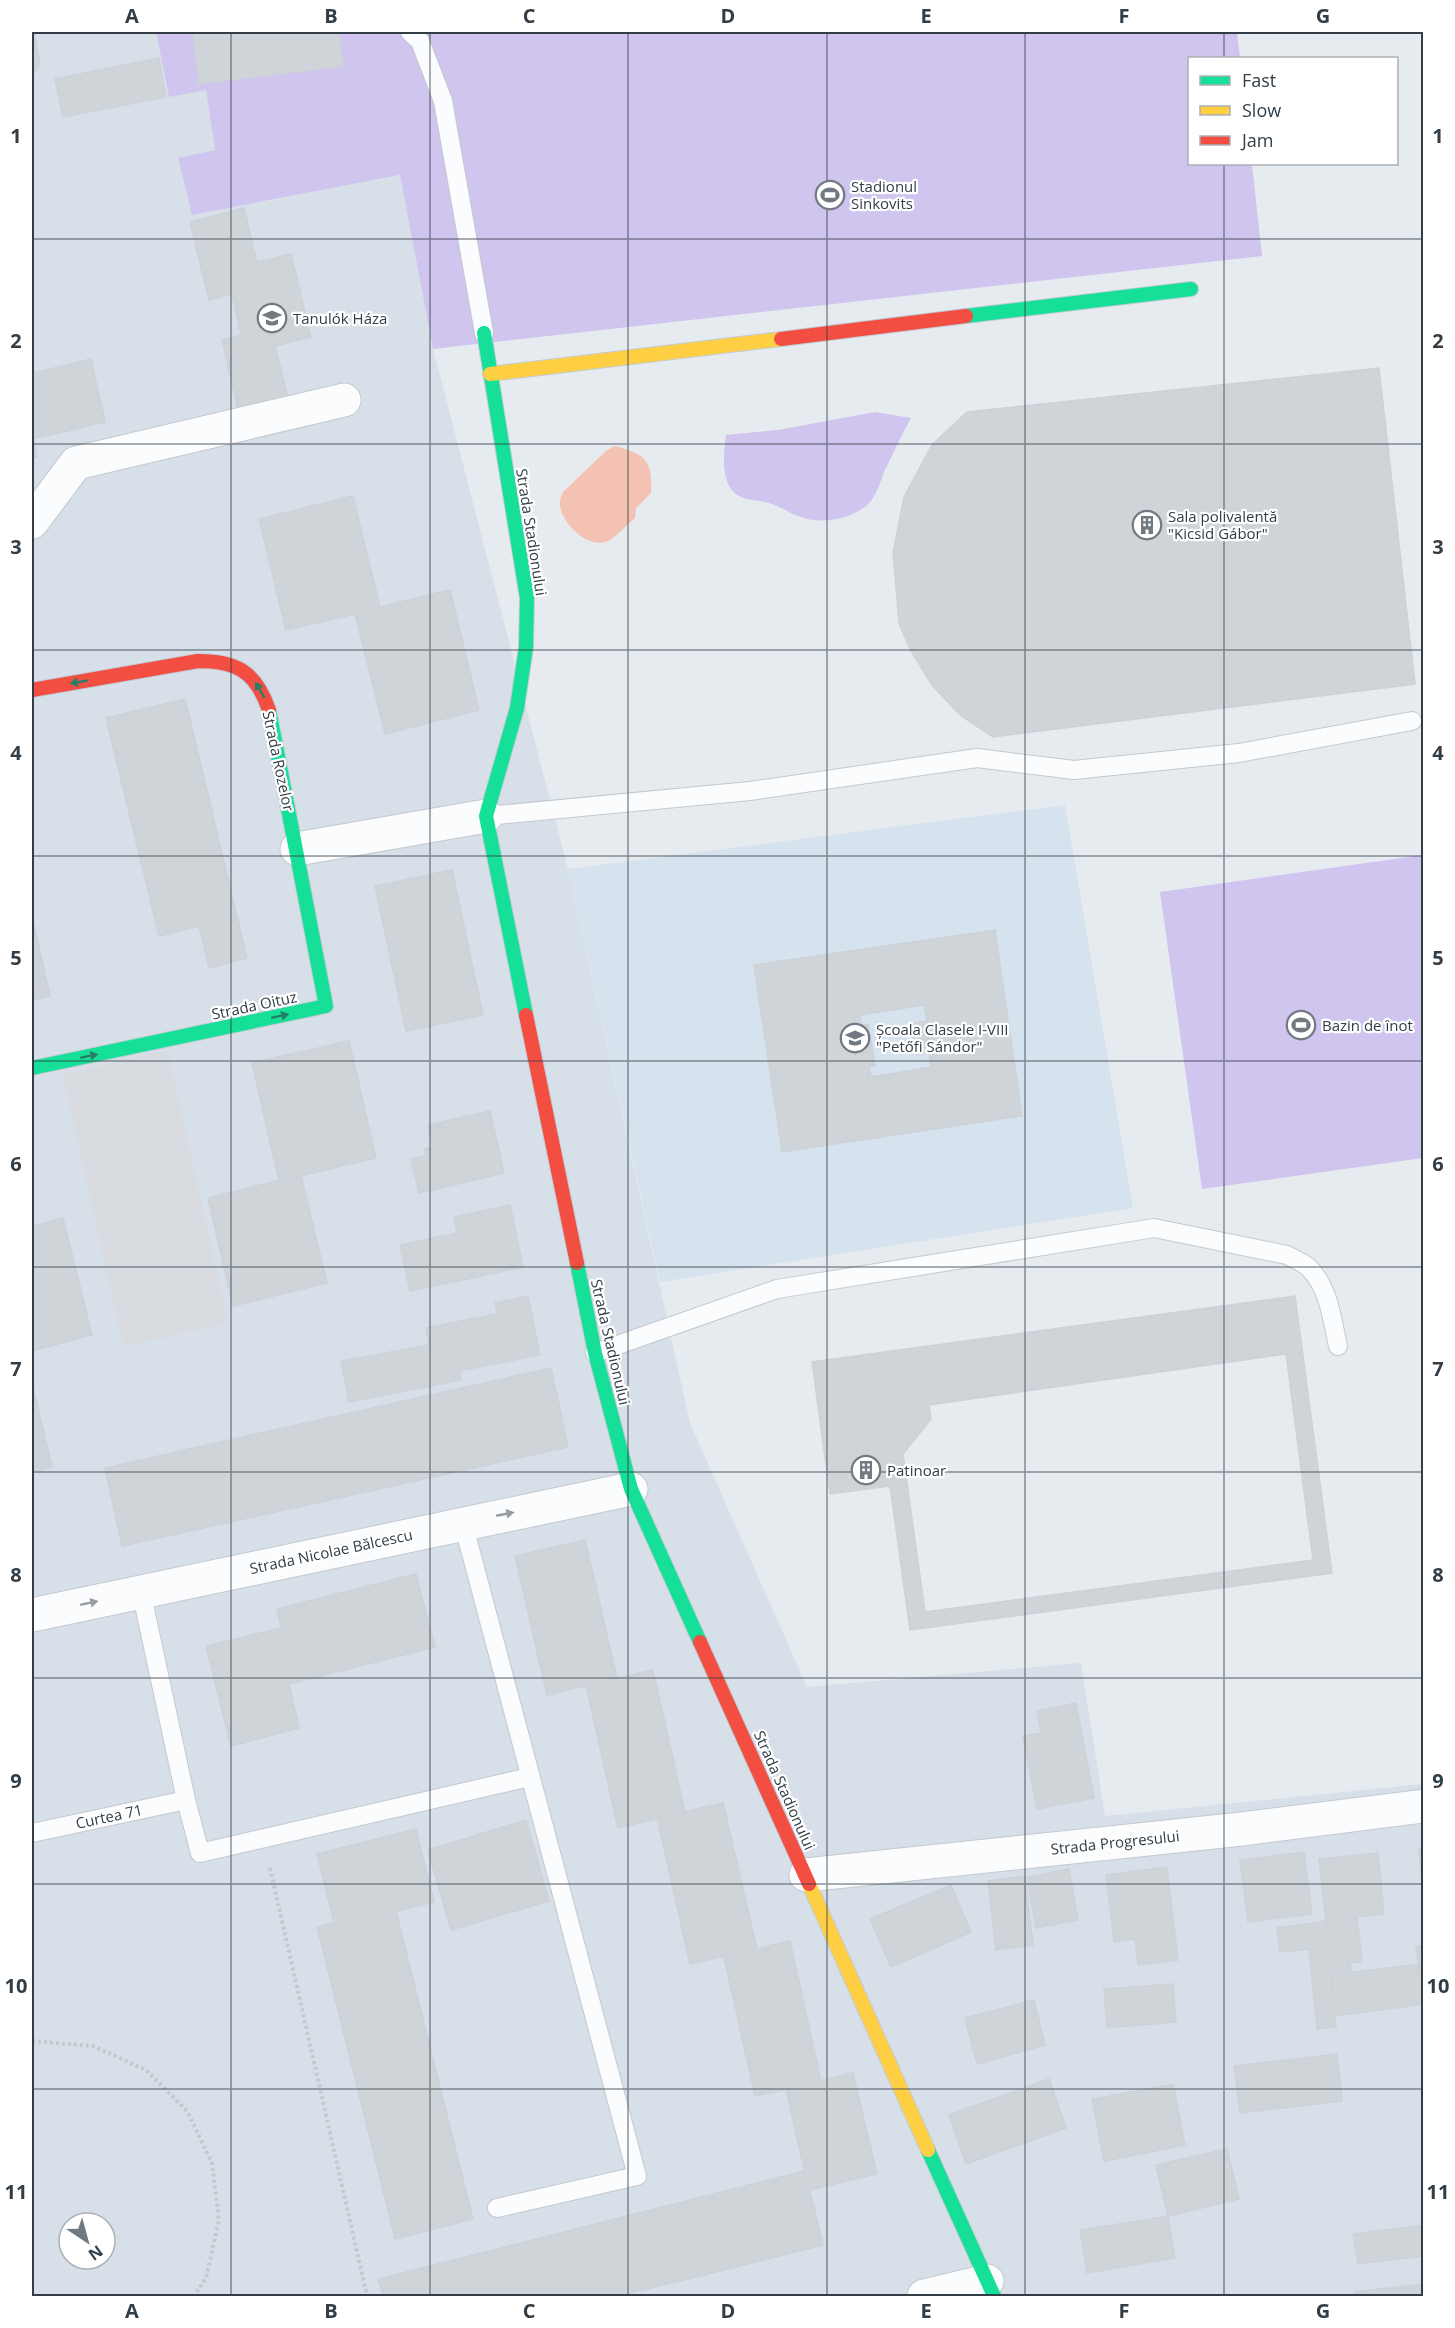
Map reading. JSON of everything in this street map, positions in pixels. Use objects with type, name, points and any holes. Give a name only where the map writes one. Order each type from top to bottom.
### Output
[{"type":"street","points":[[490,374],[1191,289]]},
{"type":"street","name":"Strada Stadionului","points":[[484,333],[527,598],[526,647],[518,708],[486,816],[595,1353],[631,1489],[990,2289]]},
{"type":"street","points":[[32,522],[76,463],[344,400]]},
{"type":"street","name":"Strada Rozelor","points":[[32,690],[198,661],[221,660],[237,666],[249,674],[260,688],[269,708],[297,849]]},
{"type":"street","points":[[297,849],[486,816]]},
{"type":"street","name":"Strada Oituz","points":[[32,1068],[326,1006],[297,849]]},
{"type":"street","name":"Strada Nicolae Bălcescu","points":[[32,1615],[631,1489]]},
{"type":"street","name":"Strada Progresului","points":[[806,1875],[1242,1829],[1424,1806]]},
{"type":"street","points":[[924,2296],[990,2289]]},
{"type":"lane","points":[[410,32],[420,41],[443,101],[484,333]]},
{"type":"lane","points":[[486,816],[750,791],[977,758],[1074,770],[1086,769],[1239,753],[1412,721]]},
{"type":"lane","points":[[595,1353],[777,1289],[1154,1228],[1287,1255],[1306,1266],[1318,1279],[1327,1297],[1338,1346]]},
{"type":"lane","points":[[463,1523],[637,2176],[497,2208]]},
{"type":"lane","points":[[141,1592],[186,1800],[200,1853],[530,1777]]},
{"type":"lane","name":"Curtea 71","points":[[32,1833],[186,1800]]},
{"type":"path","points":[[263,1838],[367,2296]]},
{"type":"path","points":[[32,2041],[93,2046],[146,2070],[187,2111],[212,2163],[219,2220],[206,2278],[194,2296]]},
{"type":"shaded area","points":[[32,32],[156,32],[169,96],[206,89],[215,150],[178,158],[193,215],[400,175],[433,349],[568,869],[690,1423],[807,1687],[1081,1663],[1105,1816],[1423,1784],[1423,2296],[32,2296]]},
{"type":"shaded area","name":"Stadionul Sinkovits","points":[[156,32],[1237,32],[1240,57],[1188,57],[1188,165],[1252,165],[1262,256],[433,349],[400,175],[192,215],[178,158],[215,150],[206,90],[169,97]]},
{"type":"shaded area","points":[[875,412],[911,418],[873,498],[860,510],[834,520],[806,519],[769,503],[739,496],[731,489],[724,463],[726,435],[778,430]]},
{"type":"shaded area","points":[[615,446],[634,452],[645,460],[650,473],[651,493],[636,508],[635,518],[613,538],[598,543],[582,537],[568,524],[560,500],[563,492],[607,450]]},
{"type":"shaded area","name":"Școala Clasele I-VIII \"Petőfi Sándor\"","points":[[1065,805],[1133,1208],[660,1282],[568,869]]},
{"type":"shaded area","name":"Bazin de înot","points":[[1423,855],[1423,1158],[1202,1189],[1160,892]]},
{"type":"shaded area","points":[[168,1050],[228,1323],[123,1347],[63,1074]]},
{"type":"building","points":[[32,32],[34,32],[40,64],[32,76]]},
{"type":"building","points":[[193,32],[339,32],[343,66],[199,84]]},
{"type":"building","points":[[159,58],[166,97],[63,117],[55,79]]},
{"type":"building","name":"Tanulók Háza","points":[[244,208],[257,262],[291,254],[311,337],[275,346],[289,401],[239,413],[222,340],[241,335],[232,294],[209,300],[190,222]]},
{"type":"building","points":[[91,359],[105,422],[33,439],[37,457],[32,458],[32,363],[34,373]]},
{"type":"building","name":"Sala polivalentă \"Kicsid Gábor\"","points":[[1379,368],[1415,684],[993,737],[960,715],[931,684],[910,649],[899,623],[893,553],[904,497],[932,445],[967,412]]},
{"type":"building","points":[[353,496],[380,607],[450,590],[479,710],[385,734],[355,614],[286,630],[259,519]]},
{"type":"building","points":[[185,699],[247,958],[209,968],[199,926],[159,936],[106,718]]},
{"type":"building","points":[[452,870],[483,1015],[406,1031],[375,886]]},
{"type":"building","points":[[32,916],[50,996],[32,1000]]},
{"type":"building","points":[[995,930],[1022,1116],[782,1152],[754,965]],"holes":[[[924,1005],[927,1021],[910,1024],[916,1055],[929,1053],[931,1067],[871,1077],[869,1066],[875,1066],[868,1024],[861,1025],[860,1015]]]},
{"type":"building","points":[[349,1041],[376,1158],[279,1181],[252,1063]]},
{"type":"building","points":[[490,1111],[504,1173],[419,1193],[411,1159],[426,1156],[425,1149],[433,1147],[428,1125]]},
{"type":"building","points":[[301,1175],[327,1283],[233,1306],[208,1198]]},
{"type":"building","points":[[510,1205],[523,1267],[410,1291],[400,1245],[457,1233],[454,1217]]},
{"type":"building","points":[[63,1218],[92,1335],[32,1351],[32,1226]]},
{"type":"building","points":[[528,1296],[540,1355],[459,1371],[461,1380],[349,1402],[341,1361],[429,1345],[426,1328],[497,1314],[495,1303]]},
{"type":"building","name":"Patinoar","points":[[1295,1296],[1332,1573],[910,1630],[890,1486],[830,1494],[812,1362]],"holes":[[[1286,1354],[1313,1560],[925,1612],[903,1454],[931,1419],[929,1405]]]},
{"type":"building","points":[[551,1368],[568,1447],[122,1546],[105,1468]]},
{"type":"building","points":[[32,1383],[52,1467],[32,1472]]},
{"type":"building","points":[[585,1540],[617,1678],[547,1695],[515,1556]]},
{"type":"building","points":[[416,1574],[435,1647],[289,1684],[299,1728],[231,1746],[206,1646],[281,1628],[277,1609]]},
{"type":"building","points":[[653,1670],[685,1812],[618,1828],[586,1685]]},
{"type":"building","points":[[1076,1703],[1094,1798],[1037,1809],[1023,1736],[1041,1733],[1037,1711]]},
{"type":"building","points":[[723,1803],[757,1949],[690,1964],[657,1818]]},
{"type":"building","points":[[526,1820],[549,1901],[451,1930],[428,1850]]},
{"type":"building","points":[[416,1829],[434,1902],[396,1911],[473,2219],[395,2239],[317,1927],[334,1923],[317,1854]]},
{"type":"building","points":[[1419,1849],[1424,1849],[1424,1904]]},
{"type":"building","points":[[1304,1852],[1312,1914],[1248,1922],[1240,1860]]},
{"type":"building","points":[[1378,1853],[1384,1914],[1326,1921],[1319,1859]]},
{"type":"building","points":[[1167,1867],[1178,1960],[1138,1965],[1135,1939],[1114,1942],[1106,1875]]},
{"type":"building","points":[[1069,1869],[1078,1920],[1036,1928],[1027,1877]]},
{"type":"building","points":[[1025,1876],[1033,1945],[996,1950],[988,1881]]},
{"type":"building","points":[[951,1885],[971,1932],[891,1967],[870,1919]]},
{"type":"building","points":[[1357,1917],[1362,1962],[1350,1963],[1351,1972],[1332,1975],[1326,1921]]},
{"type":"building","points":[[1326,1921],[1328,1947],[1280,1952],[1277,1928]]},
{"type":"building","points":[[790,1941],[821,2081],[755,2096],[724,1957]]},
{"type":"building","points":[[1424,1945],[1424,1997],[1423,1997],[1416,1946]]},
{"type":"building","points":[[1328,1947],[1336,2027],[1317,2029],[1309,1949]]},
{"type":"building","points":[[1418,1964],[1424,2004],[1335,2016],[1332,1975]]},
{"type":"building","points":[[1173,1984],[1176,2022],[1107,2028],[1104,1989]]},
{"type":"building","points":[[1034,2000],[1045,2045],[977,2064],[965,2018]]},
{"type":"building","points":[[1337,2054],[1342,2101],[1240,2113],[1234,2066]]},
{"type":"building","points":[[853,2073],[877,2174],[809,2190],[786,2089]]},
{"type":"building","points":[[1049,2079],[1066,2128],[966,2164],[949,2115]]},
{"type":"building","points":[[1173,2084],[1185,2145],[1104,2161],[1092,2099]]},
{"type":"building","points":[[1227,2149],[1239,2199],[1168,2216],[1156,2165]]},
{"type":"building","points":[[805,2171],[823,2245],[680,2281],[662,2207]]},
{"type":"building","points":[[662,2207],[680,2281],[617,2296],[525,2296],[513,2245]]},
{"type":"building","points":[[1168,2216],[1175,2258],[1087,2273],[1080,2230]]},
{"type":"building","points":[[1424,2225],[1424,2256],[1358,2264],[1353,2234]]},
{"type":"building","points":[[513,2245],[525,2296],[383,2296],[378,2279]]},
{"type":"building","points":[[1424,2284],[1424,2296],[1356,2296],[1355,2292]]},
{"type":"traffic: fast","points":[[966,316],[1191,289]]},
{"type":"traffic: fast","points":[[484,333],[527,598],[526,647],[517,708],[486,816],[526,1015]]},
{"type":"traffic: fast","points":[[32,1068],[326,1006],[269,710]]},
{"type":"traffic: fast","points":[[577,1263],[595,1353],[631,1489],[700,1642]]},
{"type":"traffic: fast","points":[[928,2150],[994,2296]]},
{"type":"traffic: slow","points":[[490,374],[781,339]]},
{"type":"traffic: slow","points":[[809,1884],[928,2150]]},
{"type":"traffic: jam","points":[[781,339],[966,316]]},
{"type":"traffic: jam","points":[[32,690],[198,661],[224,663],[234,666],[251,678],[258,686],[269,710]]},
{"type":"traffic: jam","points":[[526,1015],[577,1263]]},
{"type":"traffic: jam","points":[[700,1642],[809,1884]]},
{"type":"place","name":"Stadionul Sinkovits","points":[[830,195]]},
{"type":"place","name":"Tanulók Háza","points":[[272,318]]},
{"type":"place","name":"Sala polivalentă \"Kicsid Gábor\"","points":[[1147,525]]},
{"type":"place","name":"Bazin de înot","points":[[1301,1025]]},
{"type":"place","name":"Școala Clasele I-VIII \"Petőfi Sándor\"","points":[[855,1038]]},
{"type":"place","name":"Patinoar","points":[[866,1470]]}]
